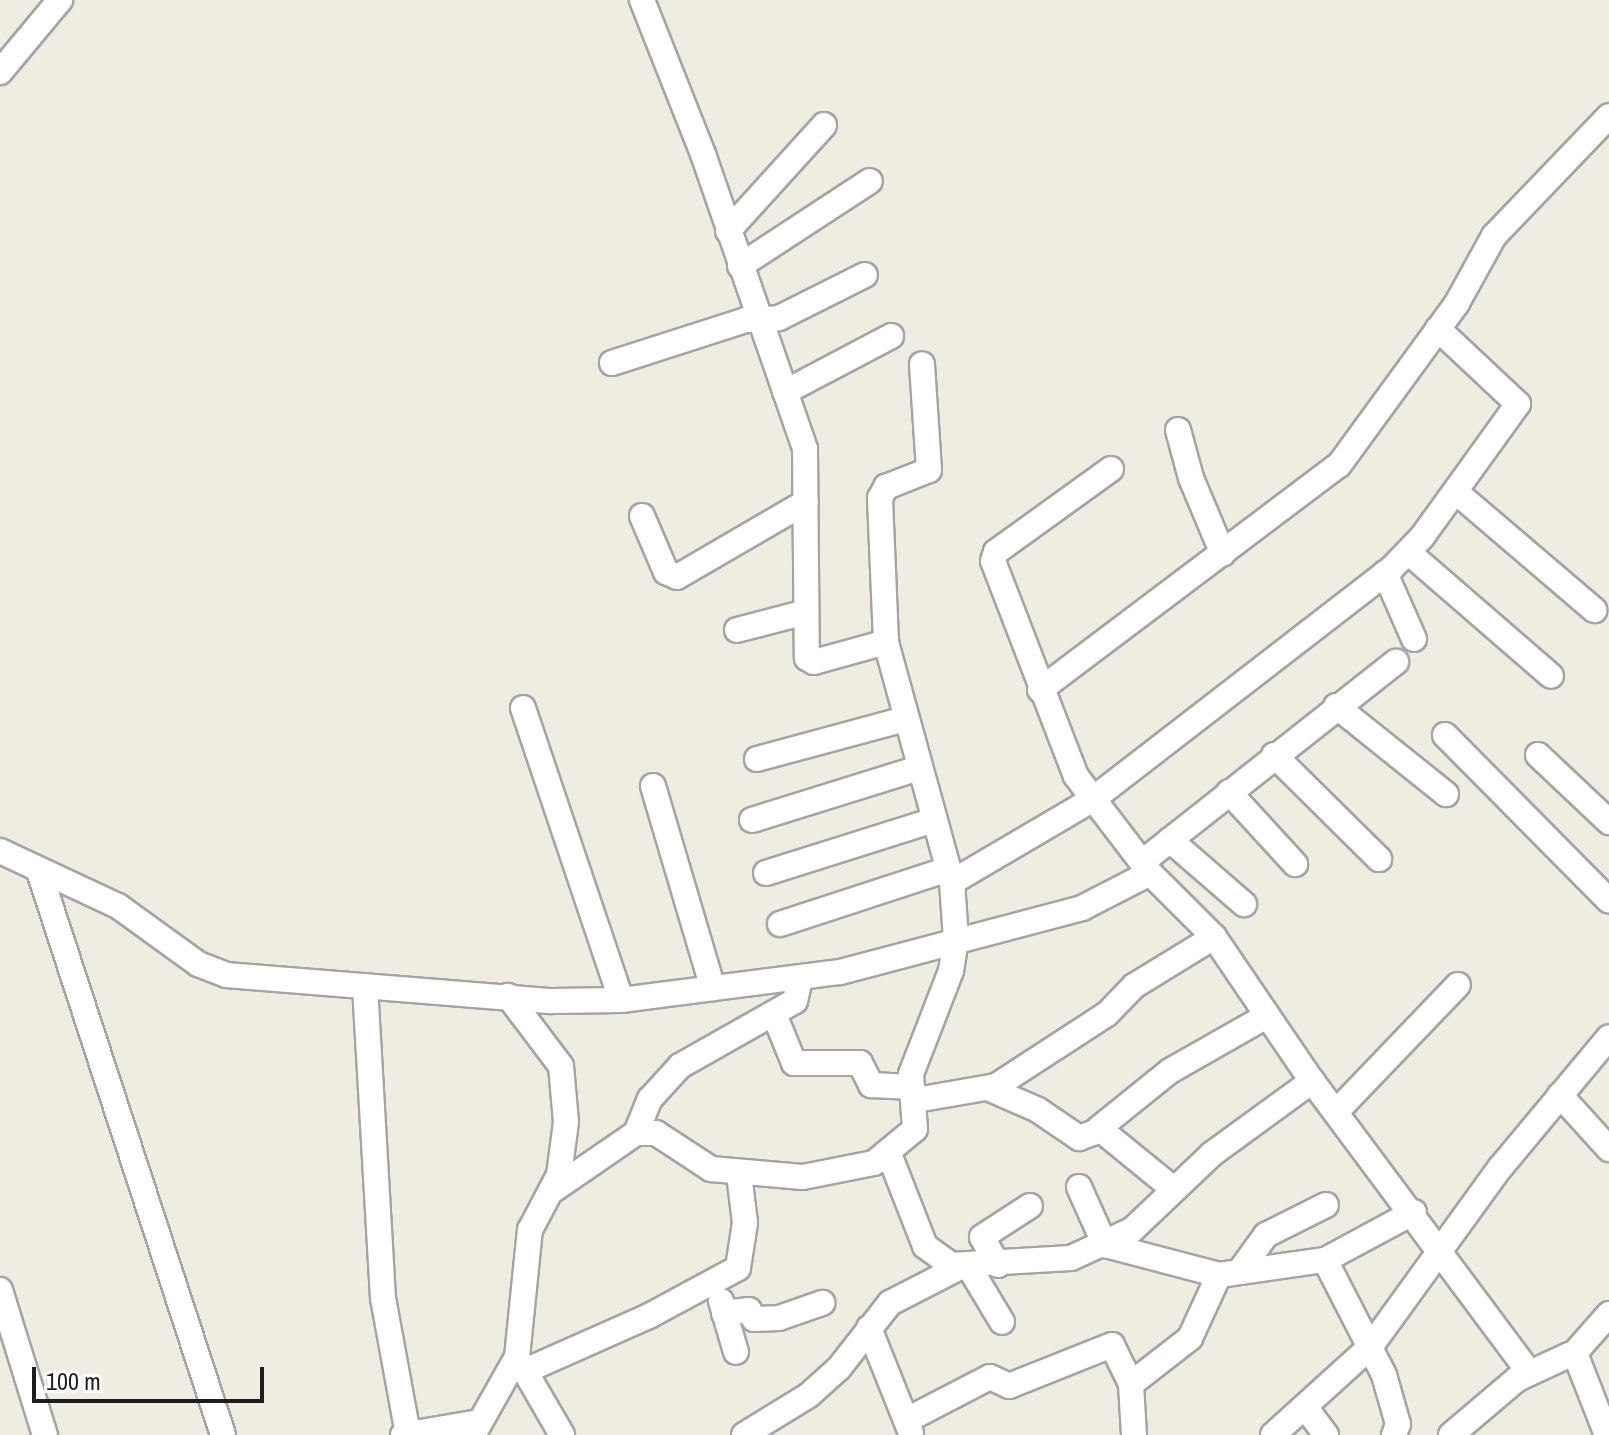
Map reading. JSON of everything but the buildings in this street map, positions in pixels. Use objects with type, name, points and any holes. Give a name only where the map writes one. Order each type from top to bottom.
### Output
[{"type":"street","points":[[0,72],[60,0]]},
{"type":"street","points":[[642,0],[805,449],[809,661],[886,642]]},
{"type":"street","points":[[1040,690],[1339,465],[1438,329],[1494,236],[1609,116]]},
{"type":"street","points":[[728,231],[824,125]]},
{"type":"street","points":[[740,266],[870,181]]},
{"type":"street","points":[[612,363],[757,317],[779,318],[865,275]]},
{"type":"street","points":[[780,924],[950,875],[1092,800],[1385,573],[1408,552],[1456,492],[1518,404],[1438,329]]},
{"type":"street","points":[[785,392],[891,336]]},
{"type":"street","points":[[636,1133],[656,1133],[701,1167],[739,1174],[824,1176],[859,1169],[889,1154],[915,1129],[914,1064],[951,971],[956,940],[950,875],[886,642],[880,498],[886,487],[923,474],[930,464],[922,364]]},
{"type":"street","points":[[1178,430],[1191,478],[1223,554]]},
{"type":"street","points":[[1111,469],[993,556],[1040,690],[1092,800],[1147,866],[1214,937],[1312,1081],[1414,1212],[1530,1373]]},
{"type":"street","points":[[1456,492],[1594,610]]},
{"type":"street","points":[[642,516],[666,572],[677,577],[806,502]]},
{"type":"street","points":[[1408,552],[1551,676]]},
{"type":"street","points":[[1385,573],[1414,639]]},
{"type":"street","points":[[737,630],[806,612]]},
{"type":"street","points":[[3,860],[39,871],[118,906],[210,970],[365,986],[621,1000],[800,979],[1082,908],[1147,866],[1170,840],[1336,706],[1396,662]]},
{"type":"street","points":[[1336,706],[1446,794]]},
{"type":"street","points":[[523,708],[621,1000]]},
{"type":"street","points":[[757,759],[905,719]]},
{"type":"street","points":[[1445,735],[1609,901]]},
{"type":"street","points":[[1274,755],[1379,859]]},
{"type":"street","points":[[1538,755],[1609,822]]},
{"type":"street","points":[[752,820],[919,768]]},
{"type":"street","points":[[653,786],[713,988]]},
{"type":"street","points":[[1229,792],[1295,864]]},
{"type":"street","points":[[766,873],[934,820]]},
{"type":"street","points":[[1170,840],[1244,904]]},
{"type":"street","points":[[39,871],[223,1435]]},
{"type":"street","points":[[990,1089],[1107,1014],[1134,986],[1214,937]]},
{"type":"street","points":[[553,1190],[636,1133],[650,1099],[680,1066],[798,998],[800,979]]},
{"type":"street","points":[[1336,1112],[1458,985]]},
{"type":"street","points":[[365,986],[383,1298],[405,1434],[476,1428],[521,1364],[530,1230],[553,1190],[566,1122],[561,1066],[508,996]]},
{"type":"street","points":[[774,1014],[791,1061],[816,1066],[860,1063],[871,1085],[914,1094],[990,1089],[1038,1110],[1079,1138],[1098,1129],[1182,1062],[1267,1016]]},
{"type":"street","points":[[1273,1435],[1371,1346],[1560,1095],[1609,1038]]},
{"type":"street","points":[[744,1435],[809,1395],[845,1362],[869,1328],[901,1295],[964,1268],[1071,1258],[1105,1245],[1141,1223],[1172,1188],[1312,1081]]},
{"type":"street","points":[[1560,1095],[1609,1149]]},
{"type":"street","points":[[1098,1129],[1172,1188]]},
{"type":"street","points":[[889,1154],[925,1246],[964,1268],[1002,1322]]},
{"type":"street","points":[[521,1364],[715,1281],[741,1262],[745,1211],[739,1174]]},
{"type":"street","points":[[1079,1187],[1105,1245]]},
{"type":"street","points":[[1131,1384],[1190,1338],[1229,1274],[1266,1235],[1326,1205]]},
{"type":"street","points":[[998,1265],[982,1237],[1030,1206]]},
{"type":"street","points":[[1105,1245],[1229,1274],[1325,1260],[1414,1212]]},
{"type":"street","points":[[1325,1260],[1371,1346],[1398,1420],[1394,1435]]},
{"type":"street","points":[[715,1281],[736,1352]]},
{"type":"street","points":[[0,1290],[45,1435]]},
{"type":"street","points":[[724,1313],[749,1310],[754,1319],[779,1318],[822,1303]]},
{"type":"street","points":[[1451,1435],[1530,1373],[1572,1356],[1609,1314]]},
{"type":"street","points":[[869,1328],[909,1427],[990,1377],[1009,1386],[1112,1345],[1131,1384],[1134,1435]]},
{"type":"street","points":[[1572,1356],[1605,1417]]},
{"type":"street","points":[[521,1364],[562,1435]]},
{"type":"street","points":[[1305,1407],[1326,1435]]}]
